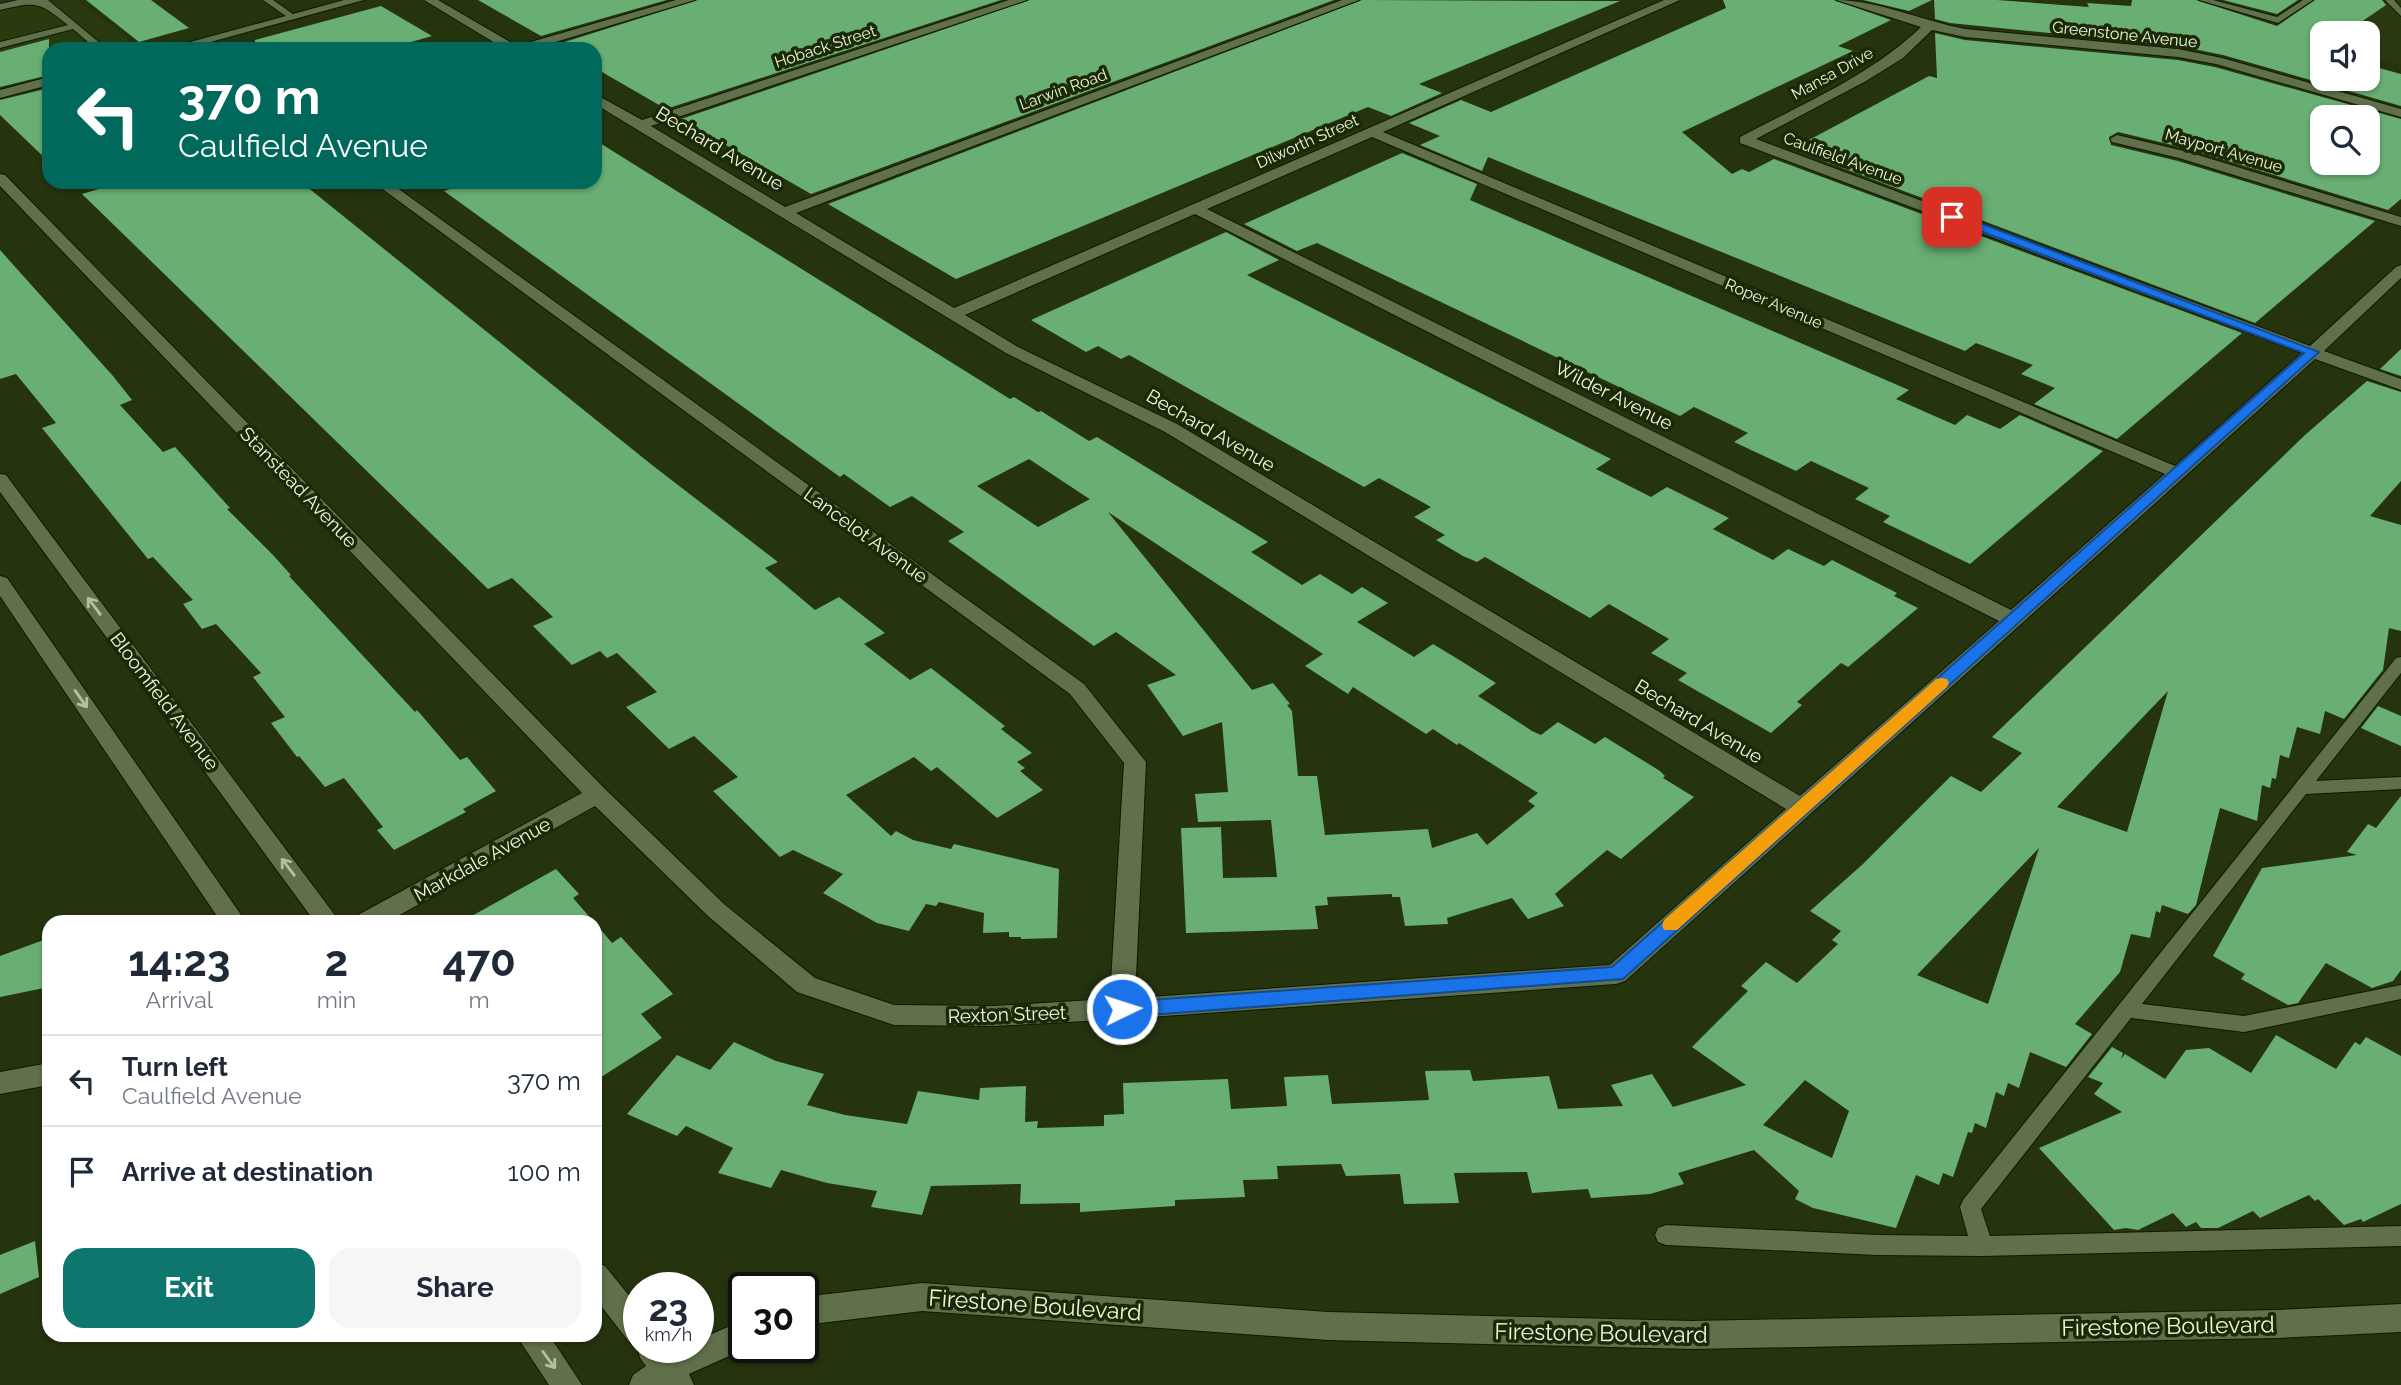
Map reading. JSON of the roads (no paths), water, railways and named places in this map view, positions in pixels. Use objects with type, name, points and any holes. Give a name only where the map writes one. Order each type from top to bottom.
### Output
[{"type":"street","points":[[210,42],[358,0]]},
{"type":"street","points":[[430,0],[504,42]]},
{"type":"street","points":[[541,42],[689,0]]},
{"type":"street","name":"Hoback Street","points":[[641,125],[1021,0]]},
{"type":"street","name":"Larwin Road","points":[[785,212],[1353,0]]},
{"type":"street","name":"Dilworth Street","points":[[954,314],[1674,0]]},
{"type":"street","name":"Greenstone Avenue","points":[[1842,0],[1929,26],[2010,38],[2178,53],[2218,61],[2401,113]]},
{"type":"street","name":"Mansa Drive","points":[[1745,140],[1862,78],[1899,55],[1929,26]]},
{"type":"street","points":[[0,94],[42,83]]},
{"type":"street","name":"Bechard Avenue","points":[[602,102],[1012,350],[1171,428],[1802,808]]},
{"type":"street","name":"Roper Avenue","points":[[1372,132],[2177,473]]},
{"type":"street","name":"Mayport Avenue","points":[[2117,139],[2183,155],[2401,222]]},
{"type":"street","name":"Caulfield Avenue","points":[[1745,140],[2401,385]]},
{"type":"street","name":"Stanstead Avenue","points":[[0,178],[597,795]]},
{"type":"street","name":"Lancelot Avenue","points":[[390,189],[1077,689],[1135,762],[1122,1009]]},
{"type":"street","name":"Wilder Avenue","points":[[1196,209],[2012,620]]},
{"type":"street","name":"Rexton Street","points":[[597,795],[716,910],[806,985],[894,1015],[994,1016],[1122,1009],[1616,974],[2313,352],[2401,270]]},
{"type":"street","name":"Bloomfield Avenue","points":[[0,479],[323,915]]},
{"type":"street","points":[[0,582],[229,915]]},
{"type":"street","name":"Markdale Avenue","points":[[381,915],[597,795]]},
{"type":"street","points":[[0,1083],[42,1074]]},
{"type":"street","points":[[602,1284],[623,1311]]},
{"type":"street","name":"Firestone Boulevard","points":[[819,1309],[922,1297],[1328,1326],[1692,1335],[2277,1324],[2401,1318]]},
{"type":"street","points":[[660,1371],[728,1341]]},
{"type":"street","points":[[535,1342],[566,1385]]},
{"type":"lane","points":[[267,0],[293,17]]},
{"type":"lane","points":[[2203,0],[2277,20],[2309,0]]},
{"type":"lane","points":[[2389,0],[2401,13]]},
{"type":"lane","points":[[0,7],[21,2],[45,2],[95,42]]},
{"type":"lane","points":[[0,46],[76,26]]},
{"type":"lane","points":[[1982,1246],[1970,1208],[2129,1010],[2401,662]]},
{"type":"lane","points":[[2303,788],[2401,783]]},
{"type":"lane","points":[[2129,1010],[2244,1024],[2401,992]]},
{"type":"lane","points":[[1667,1235],[1891,1246],[2401,1236]]}]
